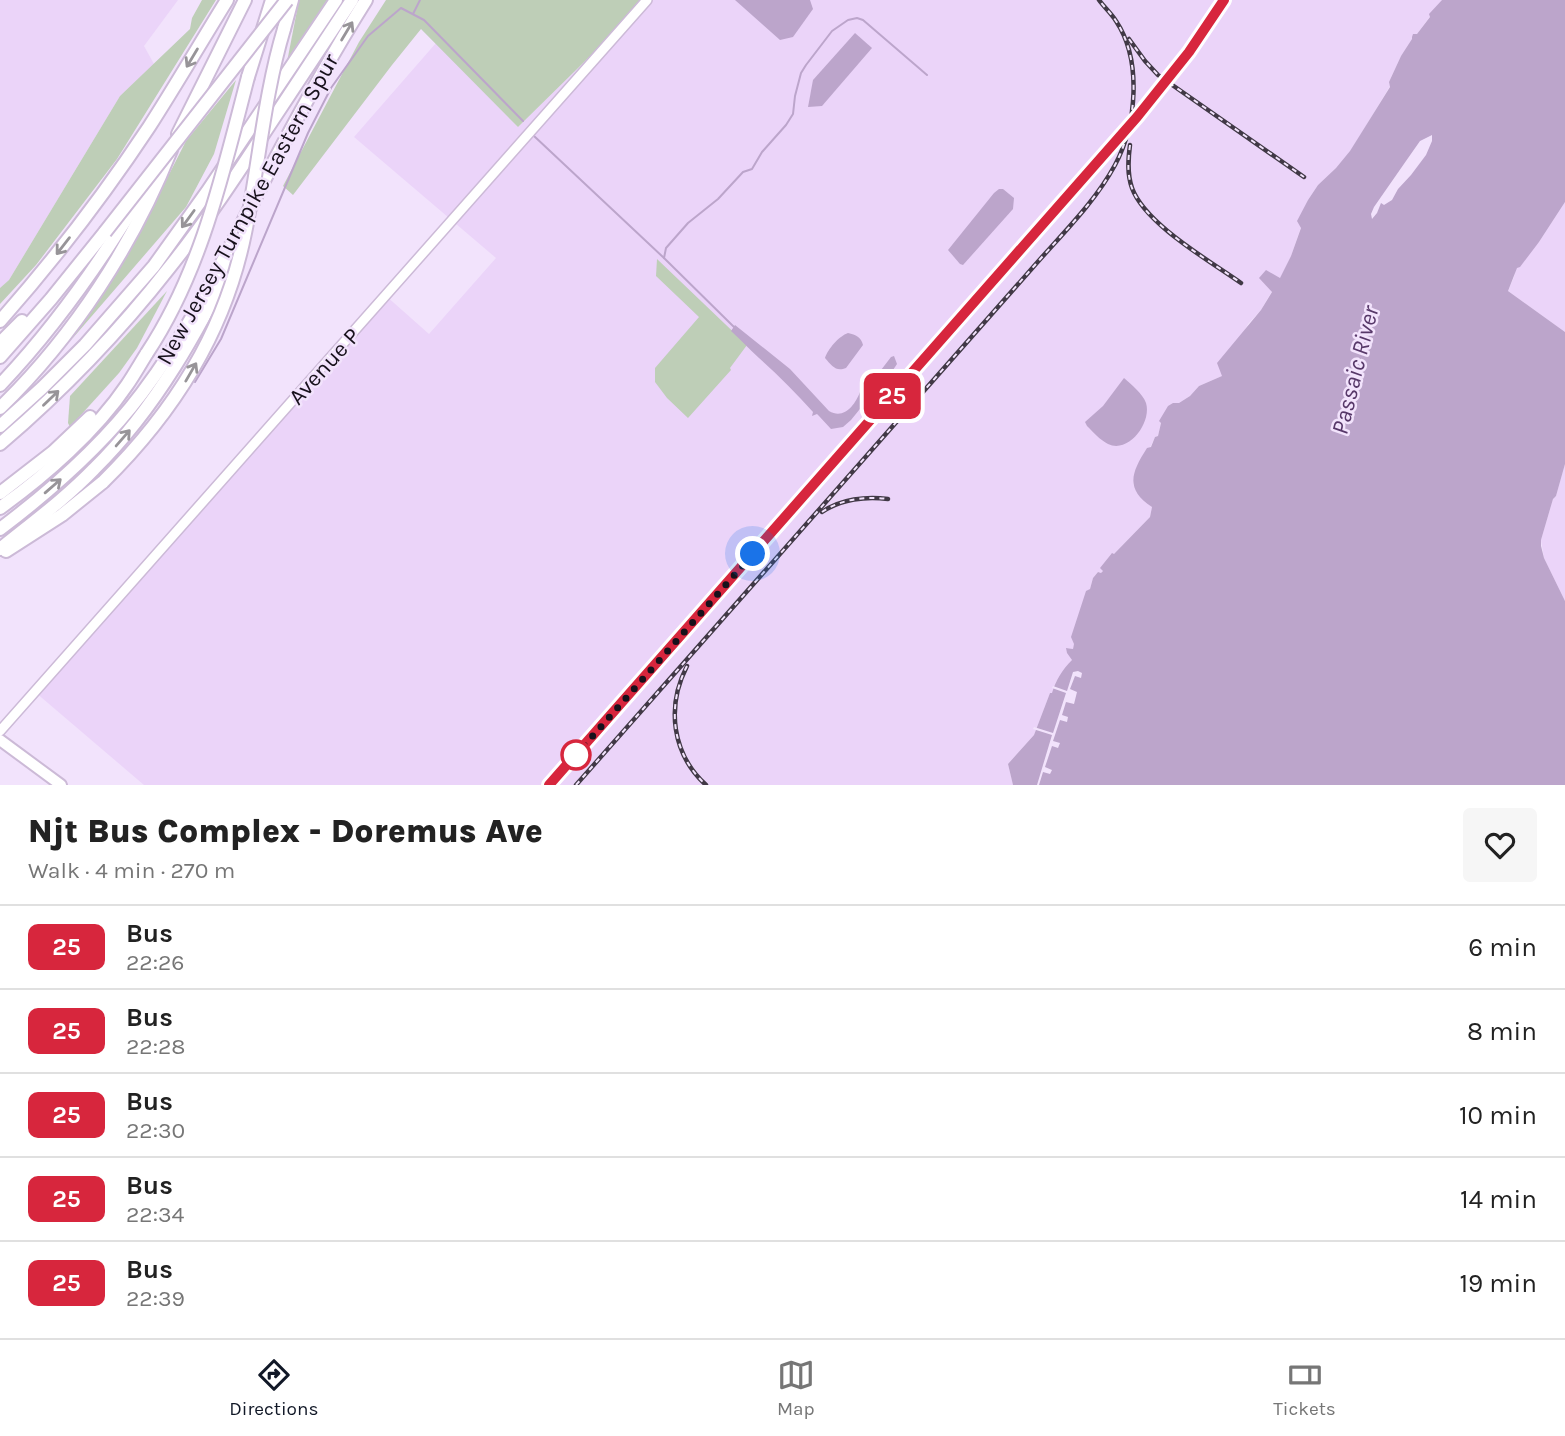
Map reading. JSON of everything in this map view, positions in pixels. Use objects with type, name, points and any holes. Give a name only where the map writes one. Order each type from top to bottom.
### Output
[{"type":"highway","points":[[0,321],[65,243],[122,165],[227,0]]},
{"type":"highway","points":[[0,384],[42,338],[117,235],[177,136],[245,0]]},
{"type":"highway","points":[[0,508],[48,470],[86,433],[127,386],[171,313],[202,240],[272,0]]},
{"type":"highway","points":[[0,343],[105,232],[287,0]]},
{"type":"highway","points":[[0,554],[62,515],[103,482],[168,409],[192,373],[219,318],[244,240],[268,92],[292,0]]},
{"type":"highway","name":"New Jersey Turnpike Eastern Spur","points":[[0,426],[85,345],[154,266],[336,0]]},
{"type":"highway","name":"New Jersey Turnpike Eastern Spur","points":[[0,444],[88,361],[130,316],[169,268],[212,211],[352,0]]},
{"type":"highway","name":"New Jersey Turnpike Eastern Spur","points":[[0,529],[47,492],[92,451],[155,374],[208,290],[292,128],[366,0]]},
{"type":"highway","points":[[0,549],[59,502],[93,470],[132,428],[160,390],[217,294],[279,167],[292,128]]},
{"type":"highway","points":[[0,408],[42,364],[96,292],[162,174],[177,136]]},
{"type":"highway","points":[[0,358],[32,322],[75,265]]},
{"type":"highway","points":[[0,493],[30,472],[75,433],[147,353]]},
{"type":"main road","points":[[549,785],[1137,117],[1189,52],[1224,0]]},
{"type":"main road","points":[[0,740],[61,785]]},
{"type":"street","name":"Avenue P","points":[[0,731],[647,0]]},
{"type":"shaded area","points":[[0,0],[178,0],[144,46],[154,64],[120,96],[9,280],[0,288]]},
{"type":"shaded area","points":[[641,0],[1442,0],[1401,56],[1389,82],[1390,86],[1350,152],[1318,185],[1308,200],[1298,221],[1301,227],[1291,256],[1280,279],[1263,282],[1272,291],[1261,310],[1248,324],[1222,376],[1199,386],[1161,422],[1158,436],[1155,437],[1133,484],[1139,495],[1152,507],[1150,517],[1111,554],[1101,568],[1103,571],[1093,578],[1073,649],[1067,648],[1072,660],[1056,682],[1052,694],[1050,693],[1034,735],[1008,764],[1013,785],[144,785],[35,692],[385,295],[429,334],[496,258],[354,137],[436,43],[518,127],[630,17]]},
{"type":"shaded area","points":[[1565,202],[1565,332],[1508,291],[1516,268],[1539,242]]},
{"type":"shaded area","points":[[1565,464],[1565,601],[1544,558],[1541,540]]},
{"type":"green space","points":[[202,0],[216,0],[117,159],[36,265],[0,304],[0,288],[9,280],[120,96],[190,29],[192,18]]},
{"type":"green space","points":[[299,0],[328,0],[287,62]]},
{"type":"green space","points":[[386,0],[641,0],[630,17],[518,127],[421,29],[293,195],[283,186],[359,42]]},
{"type":"green space","points":[[236,80],[214,154],[186,207],[72,339],[128,255],[186,141]]},
{"type":"green space","points":[[657,259],[747,345],[731,370],[688,418],[655,382],[655,368],[699,317],[656,276]]},
{"type":"green space","points":[[167,291],[137,348],[119,373],[70,427],[70,396]]},
{"type":"water","points":[[735,0],[810,0],[813,9],[793,37],[780,40]]},
{"type":"water","name":"Passaic River","points":[[1442,0],[1565,0],[1565,202],[1539,242],[1517,268],[1508,291],[1565,332],[1565,464],[1541,546],[1565,601],[1565,785],[1013,785],[1008,764],[1034,735],[1057,679],[1072,660],[1066,648],[1073,649],[1071,637],[1086,591],[1090,589],[1098,572],[1103,571],[1100,568],[1112,553],[1114,554],[1150,517],[1152,507],[1138,494],[1133,480],[1137,465],[1158,436],[1161,423],[1159,421],[1168,406],[1179,403],[1199,386],[1222,376],[1217,363],[1261,310],[1272,292],[1259,278],[1266,270],[1280,278],[1301,228],[1297,221],[1308,200],[1318,185],[1350,151],[1390,87],[1389,82],[1413,34],[1417,34],[1430,17],[1429,14]]},
{"type":"water","points":[[855,33],[872,48],[822,106],[808,107],[813,80]]},
{"type":"water","points":[[999,189],[1014,198],[1013,209],[963,265],[960,264],[948,250]]},
{"type":"water","points":[[735,325],[790,369],[829,411],[834,413],[848,410],[891,357],[894,356],[897,364],[851,420],[843,427],[831,429],[817,414],[812,416],[813,412],[800,398],[731,331]]},
{"type":"water","points":[[848,333],[858,337],[863,345],[846,368],[837,369],[825,358],[834,343]]},
{"type":"water","points":[[1124,378],[1142,396],[1147,411],[1146,419],[1137,434],[1124,444],[1116,446],[1102,440],[1085,422],[1103,406]]},
{"type":"pier","points":[[1432,135],[1426,155],[1392,200],[1384,205],[1381,203],[1372,219],[1374,207],[1420,141]]},
{"type":"pier","points":[[1073,672],[1082,673],[1081,678],[1075,676],[1070,689],[1077,692],[1074,704],[1066,702],[1062,715],[1068,717],[1067,722],[1060,720],[1053,741],[1060,743],[1058,748],[1052,746],[1045,767],[1052,770],[1050,774],[1043,772],[1037,785],[1052,735],[1033,729],[1034,727],[1053,733],[1066,693],[1052,688],[1053,686],[1067,691]]},
{"type":"waterway","points":[[413,14],[420,0]]},
{"type":"waterway","points":[[195,382],[221,339],[308,133],[331,88],[368,36],[401,8],[424,20],[523,121]]},
{"type":"waterway","points":[[735,328],[664,258],[666,248],[688,223],[718,199],[743,172],[752,169],[762,152],[793,114],[801,73],[806,65],[832,31],[848,20],[863,20],[927,75]]},
{"type":"waterway","points":[[534,136],[664,258]]},
{"type":"railway","points":[[576,785],[1067,229],[1107,179],[1128,131],[1134,92],[1130,54],[1124,37],[1114,18],[1099,0]]},
{"type":"railway","points":[[1129,39],[1158,75],[1304,177]]},
{"type":"railway","points":[[1130,145],[1129,177],[1139,202],[1180,241],[1241,283]]},
{"type":"railway","points":[[822,512],[837,504],[854,500],[888,499]]},
{"type":"railway","points":[[687,666],[676,698],[676,729],[686,759],[706,785]]},
{"type":"bus line","name":"25","points":[[549,785],[1152,100],[1224,0]]},
{"type":"route","points":[[576,755],[753,554]]}]
